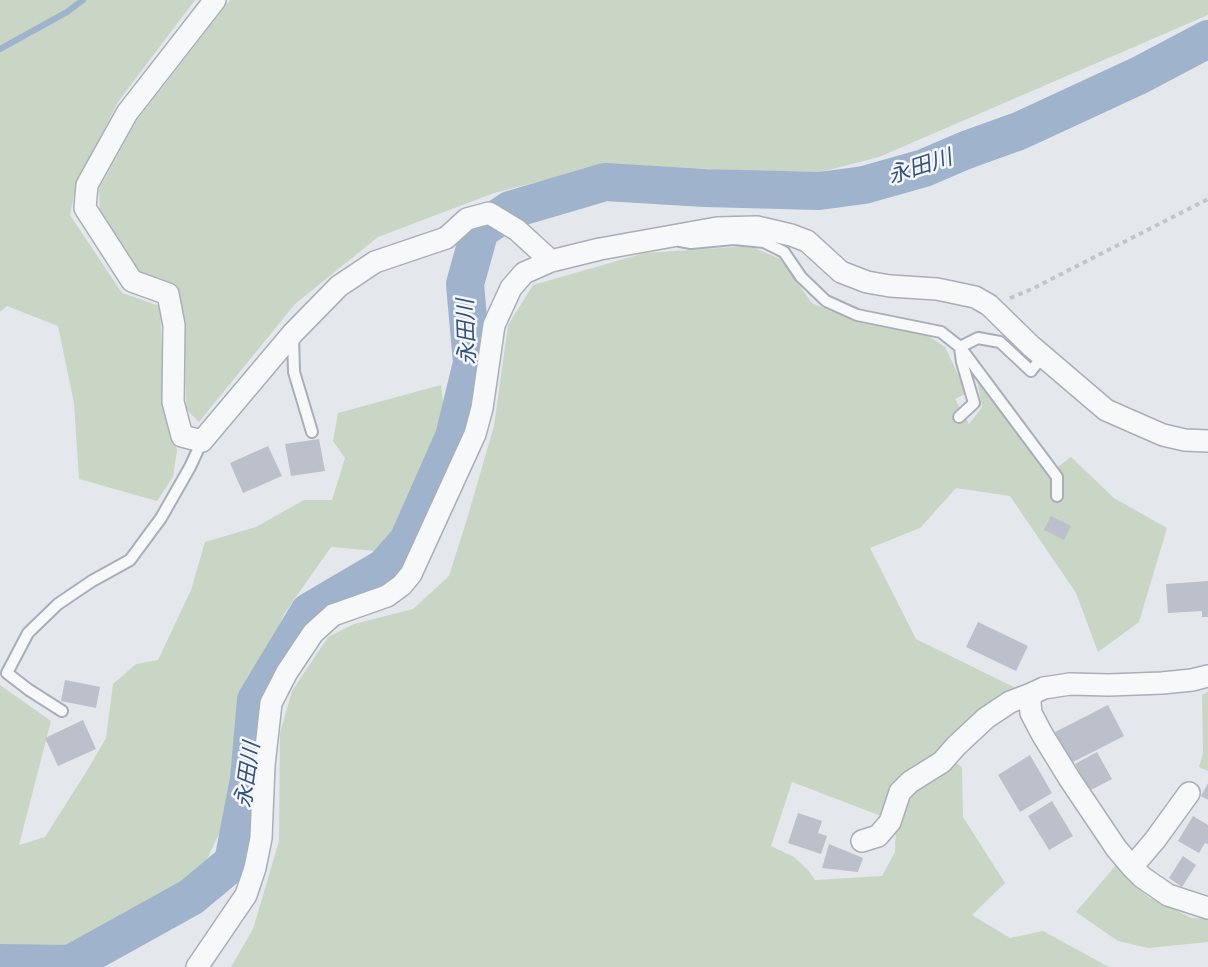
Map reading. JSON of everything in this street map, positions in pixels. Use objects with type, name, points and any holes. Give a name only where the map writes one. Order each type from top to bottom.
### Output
[{"type":"street","points":[[215,0],[128,113],[87,185],[85,208],[132,281],[168,294],[174,325],[173,402],[182,436],[202,441],[293,333],[339,286],[375,262],[446,238],[467,219],[489,213],[517,230],[550,261]]},
{"type":"street","points":[[197,967],[246,895],[255,868],[261,838],[264,765],[271,703],[287,672],[313,633],[333,615],[387,596],[402,585],[411,574],[475,434],[482,408],[494,324],[511,288],[524,273],[550,261],[717,228],[757,227],[792,234],[807,242],[841,272],[867,282],[955,292],[975,297],[989,305],[1043,356],[1106,410],[1163,435],[1185,440],[1208,441]]},
{"type":"street","points":[[862,841],[879,836],[890,822],[900,792],[910,782],[942,762],[986,718],[1010,702],[1044,688],[1070,684],[1109,686],[1162,683],[1192,681],[1208,676]]},
{"type":"street","points":[[1031,694],[1031,713],[1042,734],[1116,848],[1142,877],[1168,895],[1208,908]]},
{"type":"street","points":[[1132,867],[1189,793]]},
{"type":"lane","points":[[659,238],[691,243],[734,239],[764,242],[784,252],[801,277],[826,301],[857,315],[941,332],[960,347],[1057,477],[1057,496]]},
{"type":"lane","points":[[293,333],[294,372],[312,432]]},
{"type":"lane","points":[[960,347],[978,338],[1000,342],[1031,371],[1043,356]]},
{"type":"lane","points":[[959,417],[974,403],[960,347]]},
{"type":"lane","points":[[63,711],[29,690],[8,673],[28,633],[58,604],[92,581],[130,560],[161,518],[202,441]]},
{"type":"path","points":[[989,305],[1032,289],[1208,199]]},
{"type":"green space","points":[[0,0],[195,0],[118,102],[76,185],[70,215],[122,293],[160,306],[165,413],[177,450],[173,477],[157,501],[79,479],[74,403],[58,326],[7,306],[0,312]]},
{"type":"green space","points":[[230,0],[1208,0],[1208,15],[879,157],[813,174],[609,164],[494,193],[378,237],[295,304],[199,422],[186,409],[185,329],[176,291],[139,274],[100,215],[99,189],[137,120]]},
{"type":"green space","points":[[750,246],[780,259],[812,303],[855,322],[927,335],[945,347],[967,393],[955,399],[969,424],[982,407],[976,375],[1047,475],[1071,457],[1114,498],[1167,528],[1139,622],[1098,652],[1076,593],[1010,496],[956,488],[920,528],[870,548],[916,639],[1020,690],[881,816],[792,782],[771,846],[794,857],[815,880],[882,876],[895,852],[896,827],[902,798],[950,759],[962,767],[963,817],[1005,883],[972,915],[1010,938],[1043,931],[1109,967],[231,967],[253,929],[279,841],[280,733],[292,691],[328,637],[354,624],[413,609],[449,576],[494,426],[508,325],[533,285],[645,253]]},
{"type":"green space","points":[[441,385],[444,410],[427,468],[386,552],[331,547],[284,614],[244,711],[229,813],[200,874],[63,947],[0,944],[0,685],[51,721],[19,845],[45,837],[88,769],[106,738],[113,684],[136,664],[158,660],[191,590],[205,542],[256,527],[304,500],[332,500],[345,458],[333,441],[338,413]]},
{"type":"green space","points":[[1208,692],[1208,771],[1199,767],[1203,753],[1202,695]]},
{"type":"green space","points":[[1116,865],[1128,880],[1150,898],[1192,918],[1208,919],[1208,942],[1148,948],[1118,941],[1076,912]]},
{"type":"building","points":[[319,439],[325,471],[291,476],[285,444]]},
{"type":"building","points":[[268,446],[282,476],[243,493],[230,463]]},
{"type":"building","points":[[1051,516],[1071,526],[1064,540],[1044,530]]},
{"type":"building","points":[[1208,581],[1208,617],[1202,617],[1202,611],[1168,613],[1166,584]]},
{"type":"building","points":[[978,622],[1028,646],[1016,671],[966,647]]},
{"type":"building","points":[[65,680],[100,687],[96,708],[61,701]]},
{"type":"building","points":[[1108,705],[1124,736],[1071,763],[1055,732]]},
{"type":"building","points":[[83,720],[96,749],[58,766],[45,738]]},
{"type":"building","points":[[1097,752],[1112,779],[1089,791],[1075,764]]},
{"type":"building","points":[[1030,755],[1052,793],[1020,812],[998,775]]},
{"type":"building","points":[[1208,783],[1208,800],[1201,796]]},
{"type":"building","points":[[1052,801],[1073,836],[1049,850],[1028,816]]},
{"type":"building","points":[[798,813],[822,821],[818,833],[827,836],[821,854],[788,843]]},
{"type":"building","points":[[1193,816],[1208,825],[1208,844],[1205,843],[1199,853],[1178,841]]},
{"type":"building","points":[[829,844],[863,858],[858,872],[822,868]]},
{"type":"building","points":[[1183,856],[1196,865],[1182,887],[1169,878]]},
{"type":"waterway","points":[[0,49],[67,12],[83,0]]},
{"type":"waterway","name":"永田川","points":[[0,963],[70,964],[191,897],[233,862],[249,779],[256,700],[309,612],[384,568],[408,541],[454,437],[472,363],[465,284],[480,230],[510,210],[605,182],[819,191],[864,185],[924,168],[1019,131],[1140,75],[1208,39]]}]
